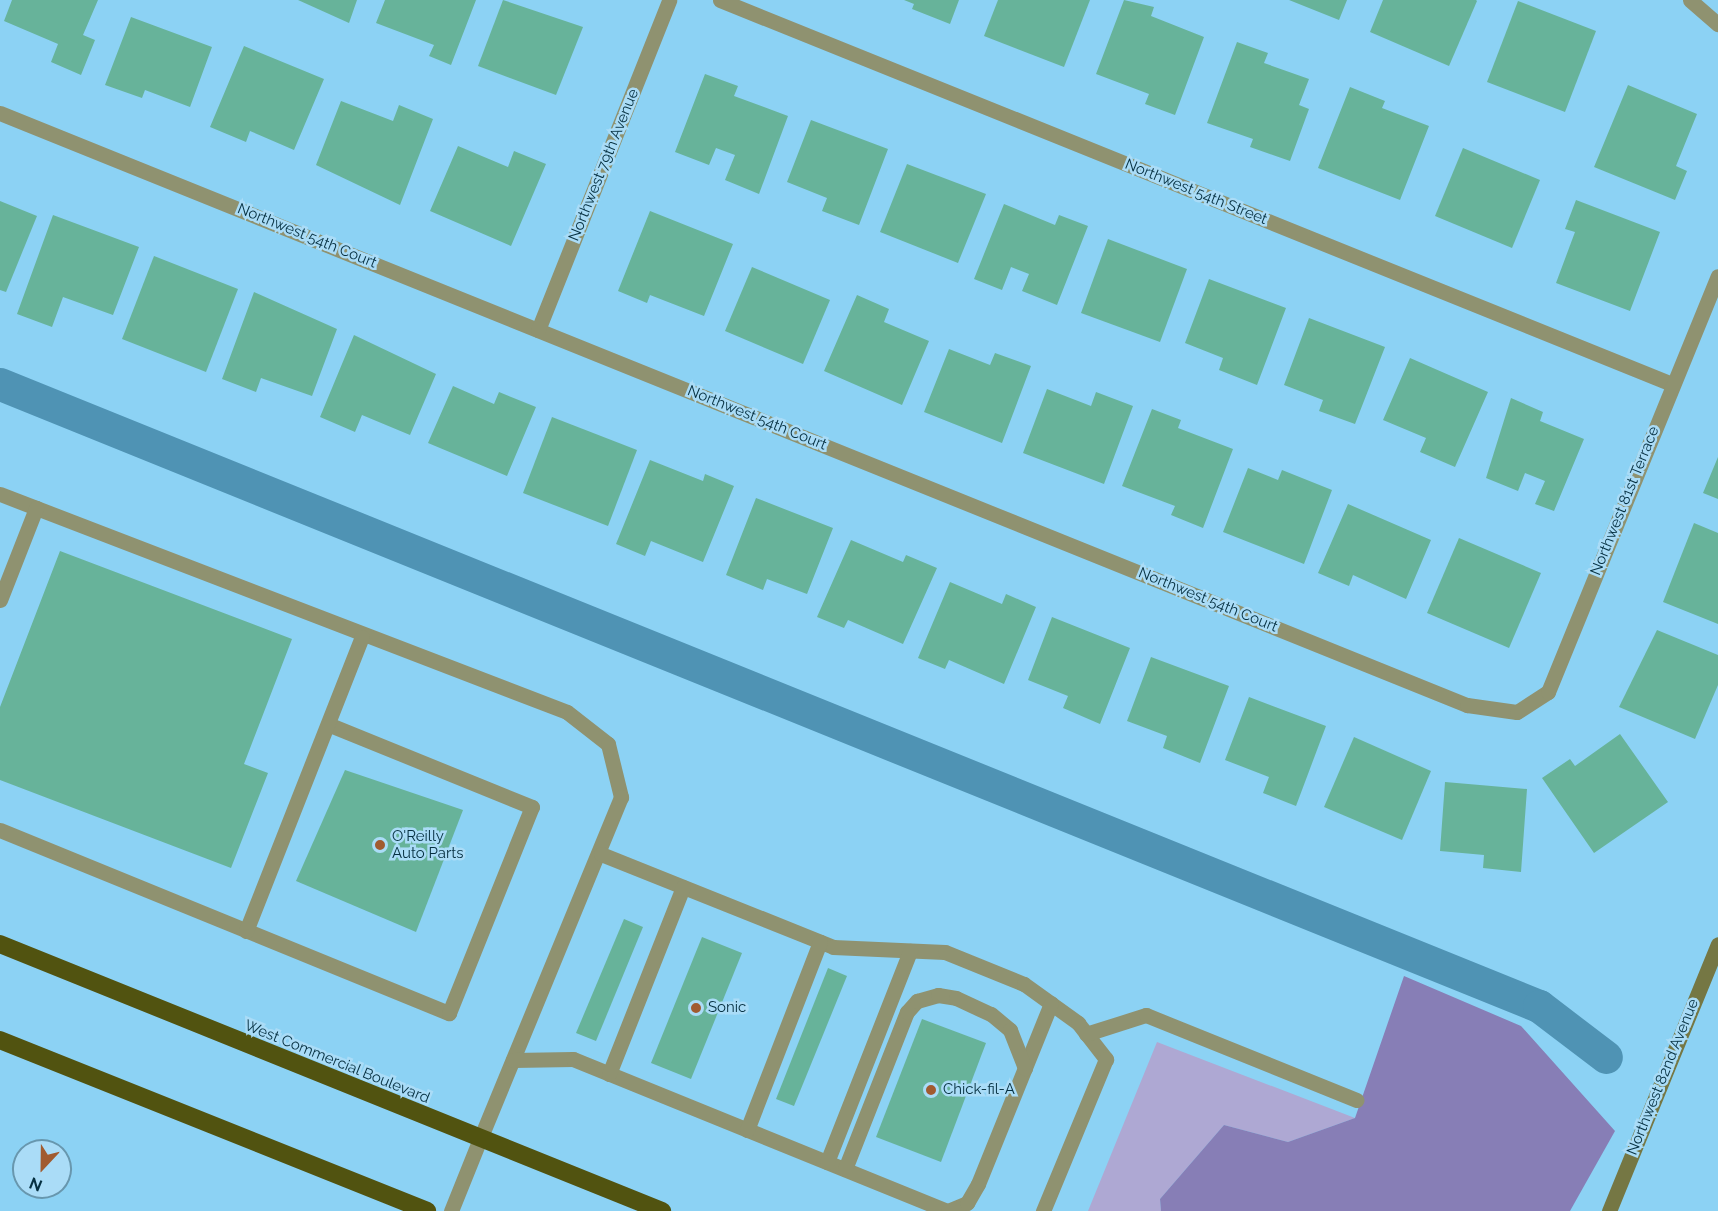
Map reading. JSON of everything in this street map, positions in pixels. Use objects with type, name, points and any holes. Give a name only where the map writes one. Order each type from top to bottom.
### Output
[{"type":"highway","name":"West Commercial Boulevard","points":[[0,944],[662,1211]]},
{"type":"highway","points":[[0,1040],[427,1211]]},
{"type":"street","name":"Northwest 79th Avenue","points":[[538,330],[669,0]]},
{"type":"street","name":"Northwest 54th Street","points":[[720,0],[1672,384]]},
{"type":"street","points":[[1690,0],[1718,24]]},
{"type":"street","name":"Northwest 54th Court","points":[[0,113],[1467,705],[1518,712]]},
{"type":"street","name":"Northwest 81st Terrace","points":[[1518,712],[1548,692],[1718,276]]},
{"type":"street","points":[[0,494],[362,637],[567,712],[608,744],[621,797],[601,854],[451,1211]]},
{"type":"street","points":[[0,600],[36,508]]},
{"type":"street","points":[[246,931],[362,637]]},
{"type":"street","points":[[0,830],[449,1013],[532,807],[328,724]]},
{"type":"street","points":[[601,854],[820,942],[945,952],[1024,984],[1051,1004],[1086,1034],[1106,1059],[1043,1211]]},
{"type":"street","points":[[609,1074],[683,887]]},
{"type":"street","points":[[747,1130],[820,942]]},
{"type":"street","name":"Northwest 82nd Avenue","points":[[1609,1211],[1718,944]]},
{"type":"street","points":[[827,1162],[910,951]]},
{"type":"street","points":[[845,1169],[907,1012],[917,1001],[938,995],[991,1014],[1010,1030],[1025,1068]]},
{"type":"street","points":[[513,1060],[557,1057],[609,1074],[948,1211],[967,1203],[1051,1004]]},
{"type":"street","points":[[1086,1034],[1146,1015],[1356,1100]]},
{"type":"shaded area","points":[[1404,976],[1521,1026],[1615,1131],[1570,1211],[1161,1211],[1160,1199],[1224,1125],[1288,1142],[1355,1118]]},
{"type":"shaded area","points":[[1157,1042],[1355,1118],[1288,1142],[1224,1125],[1160,1199],[1161,1211],[1088,1211]]},
{"type":"building","points":[[12,0],[98,0],[83,35],[95,40],[81,75],[51,62],[58,44],[4,21]]},
{"type":"building","points":[[298,0],[357,0],[349,23]]},
{"type":"building","points":[[385,0],[476,0],[451,65],[429,56],[434,45],[376,23]]},
{"type":"building","points":[[503,0],[583,27],[556,95],[478,66]]},
{"type":"building","points":[[904,0],[959,0],[950,24],[912,9],[914,4]]},
{"type":"building","points":[[998,0],[1090,0],[1064,67],[984,36]]},
{"type":"building","points":[[1124,0],[1154,7],[1151,16],[1204,37],[1175,115],[1145,104],[1149,94],[1096,74]]},
{"type":"building","points":[[1289,0],[1347,0],[1339,20]]},
{"type":"building","points":[[1383,0],[1477,1],[1449,66],[1370,32]]},
{"type":"building","points":[[1518,1],[1596,31],[1565,112],[1487,82]]},
{"type":"building","points":[[131,17],[212,47],[190,107],[145,90],[142,98],[105,85]]},
{"type":"building","points":[[1237,42],[1268,53],[1264,63],[1309,79],[1299,105],[1309,109],[1290,161],[1250,147],[1253,139],[1207,123]]},
{"type":"building","points":[[244,46],[324,79],[294,150],[250,131],[246,142],[210,127]]},
{"type":"building","points":[[705,74],[738,86],[734,96],[788,116],[759,194],[725,180],[735,155],[716,148],[709,165],[675,152]]},
{"type":"building","points":[[1628,85],[1697,114],[1676,166],[1687,171],[1675,200],[1594,167]]},
{"type":"building","points":[[1350,87],[1385,101],[1382,108],[1429,126],[1400,200],[1318,168]]},
{"type":"building","points":[[341,101],[393,121],[399,105],[433,119],[400,205],[316,165]]},
{"type":"building","points":[[811,120],[888,149],[859,225],[822,211],[827,198],[787,182]]},
{"type":"building","points":[[458,146],[508,167],[514,151],[546,164],[511,246],[430,211]]},
{"type":"building","points":[[1463,148],[1540,180],[1512,248],[1435,216]]},
{"type":"building","points":[[907,164],[986,194],[958,263],[880,232]]},
{"type":"building","points":[[1576,200],[1660,232],[1630,311],[1556,283],[1575,232],[1565,229]]},
{"type":"building","points":[[0,201],[37,216],[6,292],[0,290]]},
{"type":"building","points":[[1004,204],[1055,225],[1059,215],[1088,226],[1057,305],[1022,291],[1029,274],[1011,267],[1002,290],[974,279]]},
{"type":"building","points":[[650,211],[733,244],[704,316],[650,295],[647,303],[618,291]]},
{"type":"building","points":[[53,215],[139,247],[113,315],[63,297],[52,327],[17,314]]},
{"type":"building","points":[[1108,239],[1187,269],[1160,342],[1081,313]]},
{"type":"building","points":[[154,256],[238,289],[206,372],[122,339]]},
{"type":"building","points":[[752,267],[830,300],[803,364],[725,331]]},
{"type":"building","points":[[1209,279],[1286,308],[1257,385],[1219,370],[1223,358],[1185,343]]},
{"type":"building","points":[[254,292],[337,329],[312,396],[261,378],[256,392],[222,379]]},
{"type":"building","points":[[857,295],[889,309],[884,322],[929,341],[902,405],[824,371]]},
{"type":"building","points":[[1309,318],[1385,347],[1355,424],[1319,411],[1323,400],[1284,385]]},
{"type":"building","points":[[354,335],[436,374],[410,435],[362,415],[355,432],[320,417]]},
{"type":"building","points":[[949,349],[990,365],[995,353],[1031,366],[1002,443],[924,412]]},
{"type":"building","points":[[1410,358],[1488,392],[1455,467],[1420,452],[1426,438],[1383,420]]},
{"type":"building","points":[[453,386],[494,404],[499,392],[536,407],[507,476],[428,443]]},
{"type":"building","points":[[1047,389],[1091,406],[1096,392],[1133,406],[1104,484],[1023,453]]},
{"type":"building","points":[[1511,398],[1543,412],[1540,421],[1584,439],[1554,511],[1535,504],[1545,481],[1525,473],[1518,491],[1486,478]]},
{"type":"building","points":[[1152,409],[1181,420],[1178,428],[1233,449],[1203,528],[1171,515],[1175,506],[1122,486]]},
{"type":"building","points":[[552,417],[637,450],[608,526],[523,493]]},
{"type":"building","points":[[1718,457],[1718,499],[1703,493]]},
{"type":"building","points":[[650,460],[703,481],[705,474],[734,486],[703,562],[651,541],[645,556],[616,544]]},
{"type":"building","points":[[1248,468],[1278,480],[1282,470],[1332,490],[1304,564],[1223,532]]},
{"type":"building","points":[[756,498],[833,528],[807,594],[767,579],[763,590],[726,575]]},
{"type":"building","points":[[1348,504],[1431,540],[1406,599],[1353,575],[1349,586],[1318,573]]},
{"type":"building","points":[[1694,523],[1718,533],[1718,624],[1663,602]]},
{"type":"building","points":[[1459,538],[1541,573],[1509,648],[1427,613]]},
{"type":"building","points":[[851,540],[903,562],[906,555],[937,568],[903,644],[848,620],[844,628],[817,617]]},
{"type":"building","points":[[60,551],[292,639],[244,764],[268,773],[231,868],[0,780],[0,707]]},
{"type":"building","points":[[950,582],[1002,604],[1006,594],[1036,607],[1004,684],[949,660],[945,669],[918,658]]},
{"type":"building","points":[[1052,617],[1130,648],[1100,724],[1063,708],[1068,696],[1028,680]]},
{"type":"building","points":[[1657,630],[1718,655],[1718,685],[1695,739],[1619,707]]},
{"type":"building","points":[[1151,657],[1229,686],[1200,763],[1163,748],[1167,736],[1127,721]]},
{"type":"building","points":[[1249,697],[1326,726],[1296,806],[1263,793],[1269,777],[1225,760]]},
{"type":"building","points":[[1620,734],[1668,802],[1594,853],[1542,778],[1570,759],[1575,766]]},
{"type":"building","points":[[1354,737],[1431,771],[1402,840],[1324,807]]},
{"type":"building","name":"O'Reilly Auto Parts","points":[[345,770],[463,810],[416,932],[296,881]]},
{"type":"building","points":[[1445,782],[1527,789],[1521,872],[1483,868],[1484,855],[1440,851]]},
{"type":"building","points":[[624,919],[643,927],[596,1041],[576,1033]]},
{"type":"building","name":"Sonic","points":[[702,937],[742,953],[691,1079],[651,1063]]},
{"type":"building","points":[[828,968],[847,976],[794,1106],[776,1099]]},
{"type":"building","name":"Chick-fil-A","points":[[922,1019],[986,1043],[941,1162],[876,1137]]},
{"type":"waterway","points":[[0,384],[1539,1006],[1606,1057]]},
{"type":"place","name":"O'Reilly Auto Parts","points":[[380,845]]},
{"type":"place","name":"Sonic","points":[[696,1008]]},
{"type":"place","name":"Chick-fil-A","points":[[931,1090]]}]
